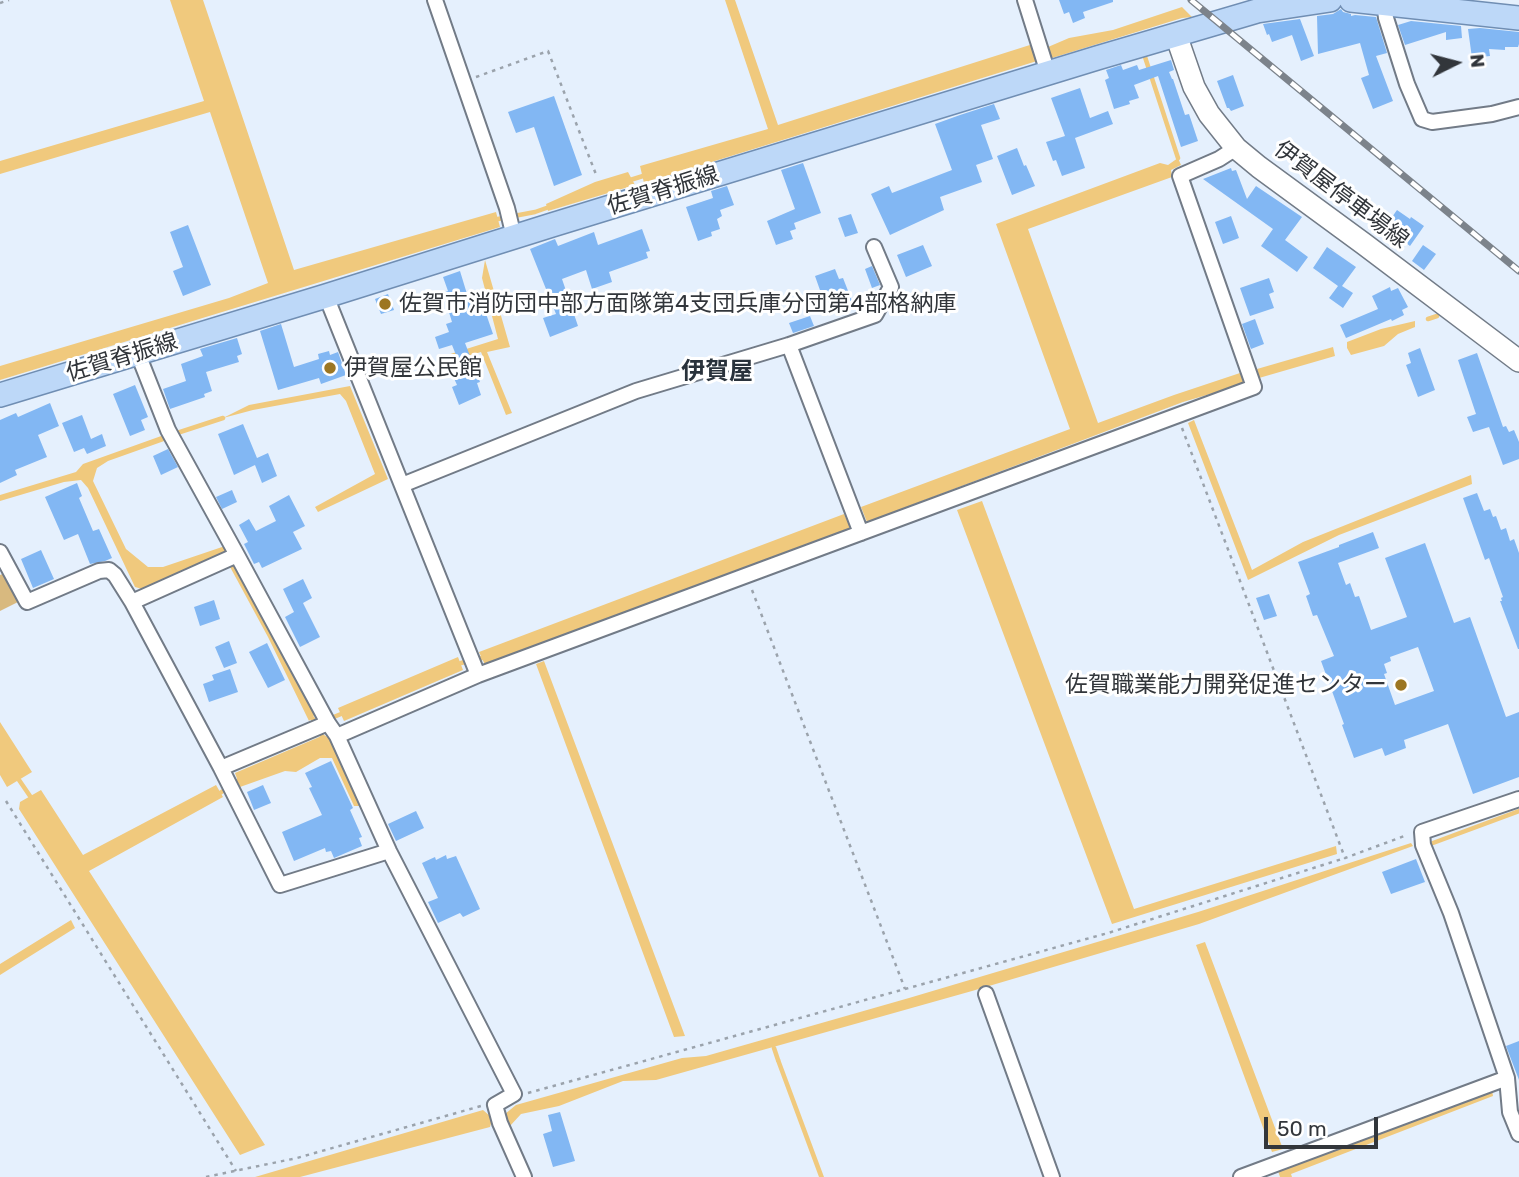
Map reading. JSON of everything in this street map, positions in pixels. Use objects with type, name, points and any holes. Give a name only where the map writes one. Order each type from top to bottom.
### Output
[{"type":"main road","name":"佐賀脊振線","points":[[0,395],[326,296],[513,233],[1175,35],[1257,11],[1330,0]]},
{"type":"main road","points":[[1351,0],[1384,1],[1519,18]]},
{"type":"main road","name":"伊賀屋停車場線","points":[[1175,35],[1194,87],[1209,114],[1236,148],[1519,361]]},
{"type":"street","points":[[435,0],[507,208],[513,233]]},
{"type":"street","points":[[1025,0],[1048,73]]},
{"type":"street","points":[[1384,1],[1386,18],[1407,85],[1422,119],[1432,122],[1492,114],[1519,107]]},
{"type":"street","points":[[337,736],[474,665],[535,654],[1254,387],[1180,176],[1219,159],[1236,148]]},
{"type":"street","points":[[402,485],[636,391],[789,345],[875,315],[891,287],[874,247]]},
{"type":"street","points":[[326,296],[474,665]]},
{"type":"street","points":[[789,345],[861,533]]},
{"type":"street","points":[[138,354],[171,436],[231,558],[337,736],[389,851],[514,1094],[497,1114],[524,1177]]},
{"type":"street","points":[[0,552],[27,601],[99,572],[109,570],[115,575],[224,773],[280,885],[389,851]]},
{"type":"street","points":[[132,602],[231,558]]},
{"type":"street","points":[[224,773],[328,723]]},
{"type":"street","points":[[1519,799],[1422,832],[1423,845],[1451,913],[1507,1079],[1510,1112],[1519,1134]]},
{"type":"street","points":[[986,994],[1052,1177]]},
{"type":"street","points":[[1241,1177],[1507,1079]]},
{"type":"path","points":[[0,3],[9,0]]},
{"type":"path","points":[[463,82],[548,51],[597,177]]},
{"type":"path","points":[[1177,415],[1345,858]]},
{"type":"path","points":[[746,575],[905,989]]},
{"type":"path","points":[[6,800],[236,1171]]},
{"type":"path","points":[[514,1094],[551,1087],[1108,933],[1422,832]]},
{"type":"path","points":[[206,1177],[296,1158],[477,1106],[497,1114]]},
{"type":"shaded area","points":[[170,0],[203,0],[294,270],[496,212],[500,227],[0,380],[0,366],[229,298],[268,283],[210,112],[0,174],[0,161],[204,101]]},
{"type":"shaded area","points":[[725,0],[735,0],[778,125],[1033,44],[1037,61],[644,183],[640,166],[768,129]]},
{"type":"shaded area","points":[[1182,7],[1192,17],[1052,58],[1048,47],[1069,38],[1113,30]]},
{"type":"shaded area","points":[[1178,158],[1181,165],[1171,170],[1172,177],[1028,229],[1098,423],[1240,373],[1244,384],[1183,402],[867,522],[861,507],[1070,429],[996,224],[1160,163],[1168,165]]},
{"type":"shaded area","points":[[628,172],[635,185],[548,211],[546,204],[595,182]]},
{"type":"shaded area","points":[[485,260],[510,347],[487,352],[512,413],[506,415],[481,352],[449,362],[444,356],[498,339],[482,278]]},
{"type":"shaded area","points":[[1415,321],[1415,327],[1398,334],[1384,346],[1351,355],[1347,348],[1347,342],[1381,329]]},
{"type":"shaded area","points":[[1333,347],[1335,356],[1259,378],[1257,369]]},
{"type":"shaded area","points":[[350,386],[388,479],[318,512],[315,507],[375,474],[346,401],[340,394],[223,418],[249,405]]},
{"type":"shaded area","points":[[1194,420],[1252,570],[1303,542],[1471,475],[1472,484],[1339,535],[1248,580],[1188,423]]},
{"type":"shaded area","points":[[164,435],[167,440],[108,461],[97,468],[93,481],[126,549],[148,567],[163,567],[225,546],[228,550],[142,589],[135,587],[88,488],[81,480],[64,482],[0,501],[0,495],[76,472],[83,464]]},
{"type":"shaded area","points":[[982,501],[1134,909],[1336,846],[1337,854],[1112,924],[957,510]]},
{"type":"shaded area","points":[[844,514],[851,529],[486,667],[479,652]]},
{"type":"shaded area","points":[[236,562],[316,713],[309,721],[229,565]]},
{"type":"shaded area","points":[[5,573],[18,602],[0,611],[0,575]]},
{"type":"shaded area","points":[[458,657],[463,670],[344,721],[338,708]]},
{"type":"shaded area","points":[[544,661],[685,1036],[674,1037],[536,664]]},
{"type":"shaded area","points":[[0,722],[32,772],[7,787],[0,775]]},
{"type":"shaded area","points":[[324,735],[329,738],[362,806],[354,806],[332,758],[320,758],[296,772],[285,771],[240,787],[235,773]]},
{"type":"shaded area","points":[[216,785],[223,797],[89,871],[265,1145],[240,1155],[19,809],[20,802],[41,790],[83,855]]},
{"type":"shaded area","points":[[1411,843],[1413,846],[1199,924],[656,1080],[623,1081],[559,1106],[521,1114],[510,1126],[506,1119],[492,1120],[490,1127],[300,1177],[255,1177],[483,1110],[490,1116],[505,1114],[516,1105],[682,1058],[706,1056],[909,998],[1198,912]]},
{"type":"shaded area","points":[[71,920],[75,928],[0,975],[0,964]]},
{"type":"shaded area","points":[[1205,942],[1283,1149],[1272,1152],[1196,945]]},
{"type":"shaded area","points":[[780,1059],[824,1177],[819,1177],[776,1061]]},
{"type":"shaded area","points":[[1492,1090],[1493,1096],[1291,1174],[1292,1177],[1280,1177],[1278,1171]]},
{"type":"building","points":[[1059,0],[1113,2],[1083,12],[1085,18],[1073,23],[1069,12],[1064,14]]},
{"type":"building","points":[[1341,9],[1351,16],[1376,17],[1387,53],[1376,56],[1393,101],[1373,109],[1361,78],[1369,75],[1360,43],[1318,54],[1317,16],[1333,14]]},
{"type":"building","points":[[1300,19],[1314,56],[1301,61],[1292,35],[1272,42],[1263,24]]},
{"type":"building","points":[[1411,21],[1461,26],[1462,38],[1446,40],[1446,32],[1405,45],[1398,25]]},
{"type":"building","points":[[1468,29],[1519,32],[1518,47],[1489,49],[1490,56],[1472,58]]},
{"type":"building","points":[[1171,60],[1174,70],[1169,72],[1185,115],[1189,114],[1198,141],[1181,147],[1158,76],[1134,85],[1139,98],[1114,109],[1105,80],[1109,78],[1106,70],[1121,65],[1123,70],[1137,65],[1139,70]]},
{"type":"building","points":[[1233,75],[1244,106],[1231,111],[1227,108],[1217,81]]},
{"type":"building","points":[[1080,88],[1090,118],[1108,111],[1113,124],[1075,138],[1085,168],[1062,176],[1046,142],[1065,136],[1051,98]]},
{"type":"building","points":[[554,96],[582,175],[554,186],[534,127],[516,133],[508,112]]},
{"type":"building","points":[[994,104],[1000,119],[981,125],[993,159],[976,165],[982,182],[940,197],[944,210],[890,235],[871,194],[889,186],[892,193],[952,170],[935,124]]},
{"type":"building","points":[[1017,148],[1035,186],[1012,195],[997,156]]},
{"type":"building","points":[[803,163],[821,213],[794,223],[796,229],[790,231],[793,239],[776,245],[767,221],[795,209],[781,170]]},
{"type":"building","points":[[1231,168],[1232,171],[1236,170],[1247,199],[1256,186],[1302,217],[1285,240],[1308,257],[1297,272],[1261,246],[1273,229],[1203,179]]},
{"type":"building","points":[[727,186],[734,205],[720,210],[722,216],[717,219],[720,229],[711,232],[712,236],[698,241],[686,207],[713,198],[711,191]]},
{"type":"building","points":[[1397,210],[1424,226],[1410,246],[1385,227]]},
{"type":"building","points":[[851,214],[858,233],[845,237],[838,218]]},
{"type":"building","points":[[1231,216],[1239,238],[1223,244],[1215,222]]},
{"type":"building","points":[[188,225],[211,285],[183,296],[173,271],[183,267],[170,232]]},
{"type":"building","points":[[642,229],[650,251],[646,252],[648,258],[609,272],[612,282],[592,289],[586,270],[562,279],[578,326],[550,337],[543,318],[556,314],[530,249],[555,239],[558,246],[594,232],[598,245]]},
{"type":"building","points":[[923,245],[932,266],[906,277],[897,255]]},
{"type":"building","points":[[1423,245],[1436,254],[1424,270],[1412,261]]},
{"type":"building","points":[[1327,247],[1356,267],[1342,286],[1353,293],[1343,308],[1329,298],[1338,286],[1313,268]]},
{"type":"building","points":[[872,266],[880,285],[872,288],[865,269]]},
{"type":"building","points":[[835,269],[839,279],[843,278],[852,301],[827,310],[815,276]]},
{"type":"building","points":[[460,271],[467,294],[482,289],[485,301],[482,302],[493,334],[465,343],[480,382],[477,383],[481,395],[459,405],[452,387],[457,385],[452,374],[462,370],[452,345],[439,349],[435,337],[449,332],[446,324],[452,322],[443,293],[448,291],[443,277]]},
{"type":"building","points":[[1269,278],[1274,292],[1269,294],[1274,308],[1250,316],[1240,288]]},
{"type":"building","points":[[1390,287],[1391,291],[1398,288],[1408,307],[1402,310],[1404,315],[1346,338],[1340,325],[1378,309],[1372,296]]},
{"type":"building","name":"佐賀市消防団中部方面隊第4支団兵庫分団第4部格納庫","points":[[388,294],[394,310],[381,314],[375,299]]},
{"type":"building","points":[[810,316],[814,326],[793,333],[789,323]]},
{"type":"building","points":[[1255,319],[1264,344],[1251,349],[1242,324]]},
{"type":"building","points":[[281,324],[294,367],[319,359],[318,354],[329,351],[330,355],[338,352],[346,375],[321,384],[319,378],[278,390],[260,331]]},
{"type":"building","points":[[237,338],[242,354],[237,356],[239,362],[206,372],[212,391],[204,394],[205,397],[170,409],[163,389],[186,381],[181,364],[203,356],[200,349]]},
{"type":"building","points":[[1420,348],[1435,390],[1418,397],[1406,365],[1411,363],[1408,353]]},
{"type":"building","points":[[1477,353],[1503,427],[1506,426],[1509,432],[1514,430],[1519,442],[1519,459],[1503,465],[1489,427],[1473,432],[1467,417],[1476,414],[1458,360]]},
{"type":"building","points":[[135,385],[148,417],[141,420],[145,430],[130,436],[113,394]]},
{"type":"building","points":[[50,403],[59,426],[38,435],[47,457],[15,470],[17,475],[0,483],[0,420],[16,413],[18,417]]},
{"type":"building","points":[[82,415],[91,439],[102,434],[106,446],[87,454],[84,448],[74,452],[62,423]]},
{"type":"building","points":[[243,424],[257,458],[268,453],[277,476],[262,483],[255,465],[234,475],[218,434]]},
{"type":"building","points":[[168,449],[178,467],[161,475],[153,456]]},
{"type":"building","points":[[77,483],[82,496],[79,498],[93,531],[99,529],[112,558],[105,561],[90,564],[78,534],[64,540],[45,497]]},
{"type":"building","points":[[232,490],[237,502],[222,509],[216,497]]},
{"type":"building","points":[[1477,493],[1484,511],[1490,509],[1501,530],[1506,528],[1510,541],[1514,539],[1519,553],[1519,649],[1500,601],[1503,597],[1489,558],[1485,560],[1463,498]]},
{"type":"building","points":[[289,495],[305,526],[293,532],[302,549],[262,568],[259,562],[254,564],[244,544],[248,542],[239,525],[249,519],[256,531],[276,521],[269,506]]},
{"type":"building","points":[[1373,532],[1379,548],[1338,563],[1346,585],[1350,583],[1355,597],[1359,596],[1371,630],[1407,617],[1385,558],[1425,543],[1454,623],[1470,617],[1506,717],[1519,712],[1519,777],[1473,794],[1448,724],[1404,740],[1406,748],[1385,756],[1382,748],[1354,758],[1321,661],[1334,656],[1317,615],[1313,616],[1306,596],[1310,594],[1298,562]],"holes":[[[1418,647],[1434,691],[1395,705],[1384,674],[1387,673],[1384,664],[1391,661],[1390,657]]]},
{"type":"building","points":[[41,550],[54,579],[33,588],[21,559]]},
{"type":"building","points":[[303,579],[312,598],[303,603],[320,637],[300,647],[285,617],[294,612],[283,589]]},
{"type":"building","points":[[1269,594],[1277,616],[1264,620],[1256,598]]},
{"type":"building","points":[[214,600],[220,619],[200,626],[194,607]]},
{"type":"building","points":[[229,641],[237,663],[224,668],[215,647]]},
{"type":"building","points":[[267,643],[285,680],[268,688],[249,652]]},
{"type":"building","points":[[230,669],[238,692],[209,702],[203,684],[214,680],[212,675]]},
{"type":"building","points":[[331,761],[353,808],[350,810],[362,837],[359,838],[362,846],[334,858],[331,851],[326,852],[325,848],[294,861],[282,832],[322,815],[305,773]]},
{"type":"building","points":[[263,785],[271,803],[254,810],[247,792]]},
{"type":"building","points":[[416,811],[424,828],[396,841],[388,824]]},
{"type":"building","points":[[446,855],[447,859],[456,856],[480,909],[463,917],[460,913],[438,923],[428,902],[438,898],[422,863]]},
{"type":"building","points":[[1416,859],[1425,882],[1391,894],[1382,872]]},
{"type":"building","points":[[1519,1041],[1519,1080],[1506,1046]]},
{"type":"building","points":[[560,1112],[575,1161],[553,1167],[543,1134],[552,1131],[548,1115]]},
{"type":"waterway","points":[[1145,57],[1178,158]]},
{"type":"waterway","points":[[627,181],[643,176]]},
{"type":"waterway","points":[[498,219],[552,206]]},
{"type":"waterway","points":[[1428,319],[1437,316]]},
{"type":"waterway","points":[[174,434],[223,418]]},
{"type":"waterway","points":[[461,663],[482,658]]},
{"type":"waterway","points":[[329,719],[341,714]]},
{"type":"waterway","points":[[312,718],[322,736]]},
{"type":"waterway","points":[[19,780],[30,796]]},
{"type":"waterway","points":[[220,793],[238,781]]},
{"type":"waterway","points":[[1433,843],[1519,811]]},
{"type":"waterway","points":[[774,1048],[778,1060]]},
{"type":"railway","points":[[1191,0],[1519,271]]},
{"type":"place","name":"佐賀市消防団中部方面隊第4支団兵庫分団第4部格納庫","points":[[385,304]]},
{"type":"place","name":"伊賀屋公民館","points":[[330,368]]},
{"type":"place","name":"佐賀職業能力開発促進センター","points":[[1401,685]]},
{"type":"district","name":"伊賀屋","points":[[717,372]]}]
